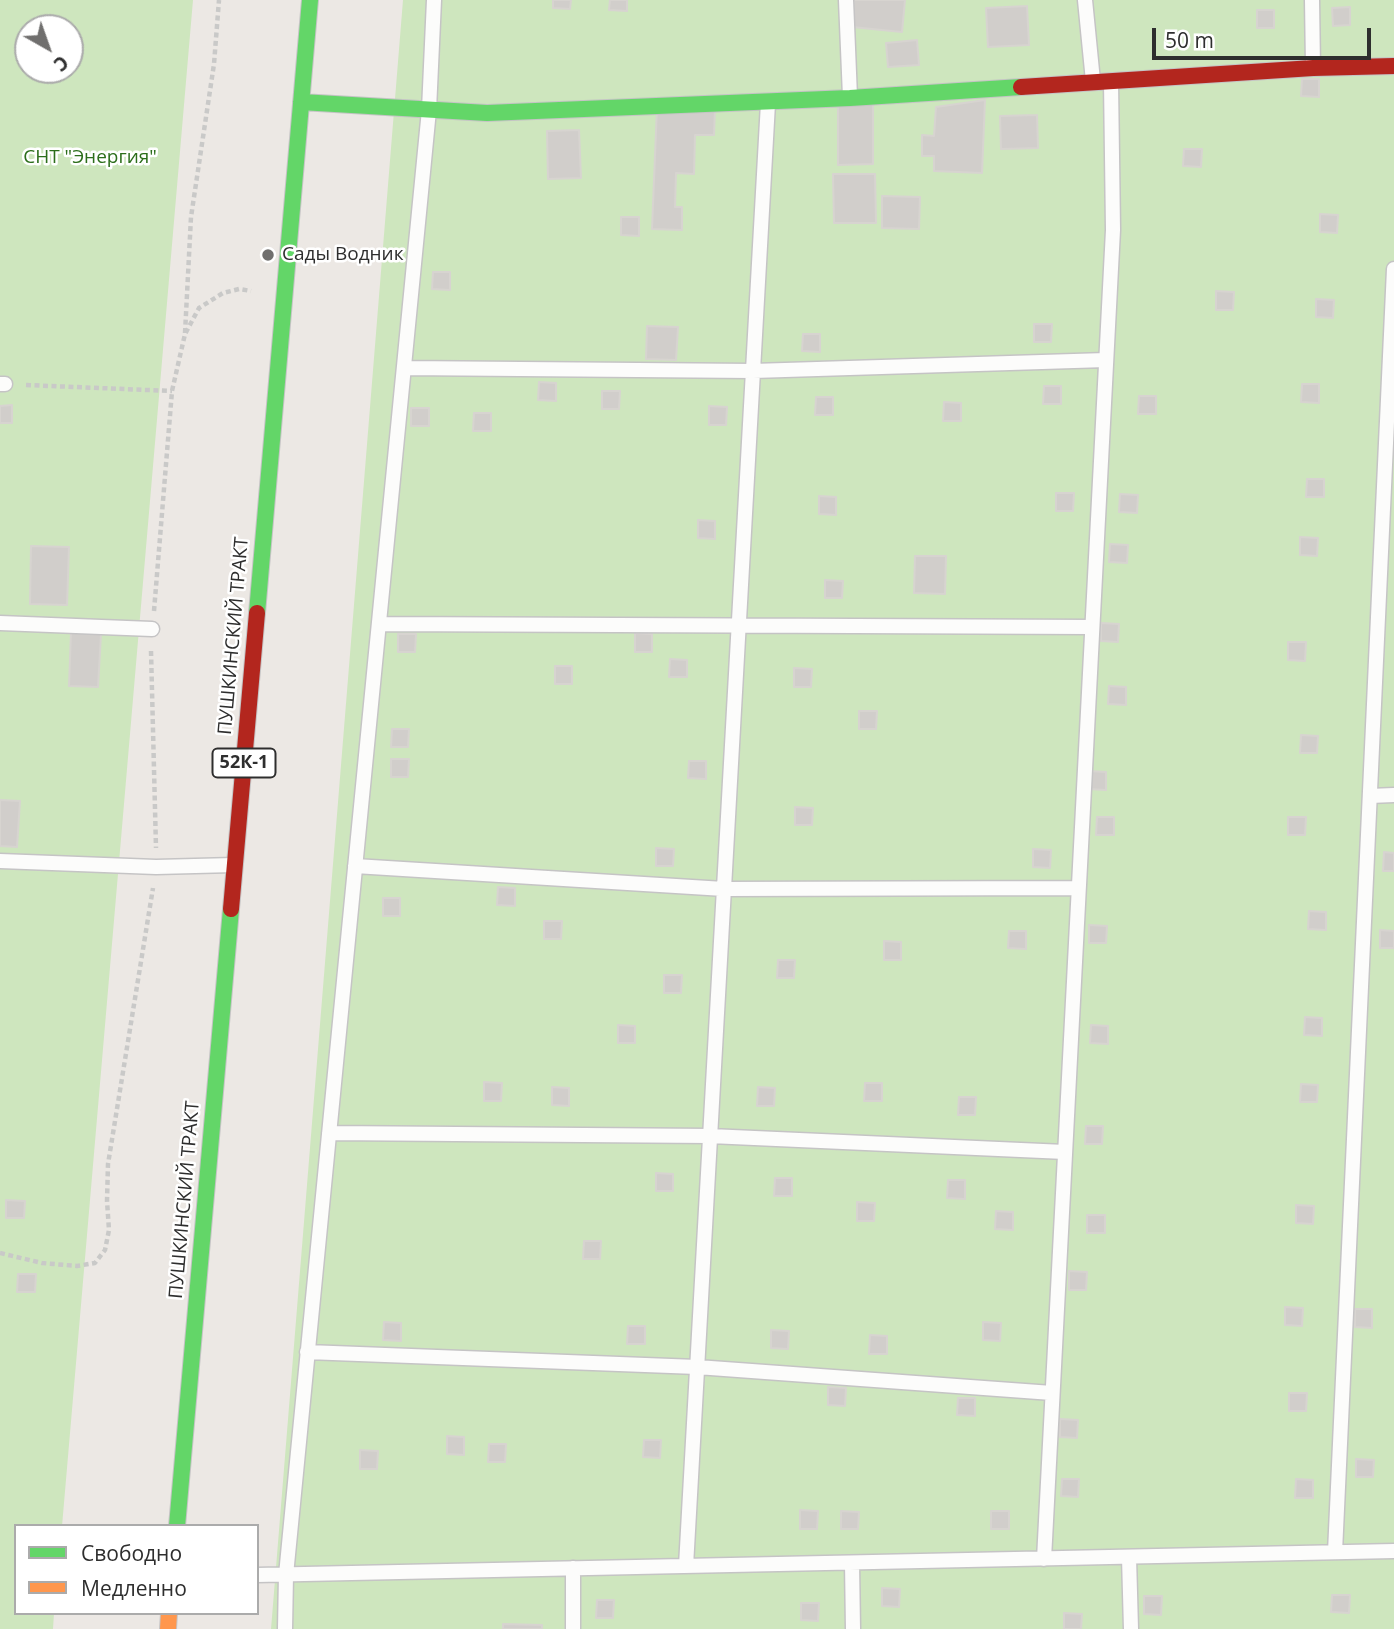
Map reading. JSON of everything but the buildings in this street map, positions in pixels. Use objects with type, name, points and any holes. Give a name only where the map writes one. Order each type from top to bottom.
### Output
[{"type":"main road","name":"ПУШКИНСКИЙ ТРАКТ","points":[[177,1524],[310,0]]},
{"type":"main road","points":[[301,102],[487,113],[850,98],[1313,68],[1394,66]]},
{"type":"lane","points":[[285,1629],[286,1575],[307,1352],[429,110],[434,0]]},
{"type":"lane","points":[[846,0],[850,98]]},
{"type":"lane","points":[[1085,0],[1093,82]]},
{"type":"lane","points":[[1312,0],[1313,68]]},
{"type":"lane","points":[[1044,1559],[1113,230],[1111,81]]},
{"type":"lane","points":[[686,1566],[768,102]]},
{"type":"lane","points":[[1335,1552],[1370,796],[1389,501],[1394,270]]},
{"type":"lane","points":[[404,368],[753,371],[1106,359]]},
{"type":"lane","points":[[0,623],[152,629]]},
{"type":"lane","points":[[379,624],[1092,627]]},
{"type":"lane","points":[[1370,796],[1394,795]]},
{"type":"lane","points":[[0,861],[156,867],[235,865]]},
{"type":"lane","points":[[355,866],[724,889],[1078,888]]},
{"type":"lane","points":[[329,1133],[710,1136],[1065,1152]]},
{"type":"lane","points":[[307,1352],[697,1367],[1052,1393]]},
{"type":"lane","points":[[259,1575],[1394,1551]]},
{"type":"lane","points":[[1129,1557],[1130,1629]]},
{"type":"lane","points":[[852,1563],[853,1629]]},
{"type":"lane","points":[[573,1568],[573,1629]]},
{"type":"path","points":[[0,1253],[42,1263],[77,1266],[95,1263],[105,1250],[109,1230],[108,1164],[156,867],[152,629],[172,391],[184,334],[191,217],[214,64],[219,0]]},
{"type":"path","points":[[184,334],[199,308],[223,293],[239,289],[284,296]]},
{"type":"path","points":[[2,384],[172,391]]},
{"type":"green space","name":"СНТ \"Энергия\"","points":[[0,0],[193,0],[62,1524],[14,1524],[14,1615],[54,1615],[53,1629],[0,1629]]},
{"type":"green space","points":[[403,0],[1394,0],[1394,1629],[271,1629]]},
{"type":"traffic: fast","points":[[257,613],[310,0]]},
{"type":"traffic: fast","points":[[301,102],[487,113],[850,98],[1021,87]]},
{"type":"traffic: fast","points":[[177,1524],[231,909]]},
{"type":"traffic: slow","points":[[168,1629],[169,1615]]},
{"type":"traffic: jam","points":[[1021,87],[1313,68],[1394,66]]},
{"type":"traffic: jam","points":[[231,909],[257,613]]},
{"type":"place","name":"Сады Водник","points":[[268,255]]}]
